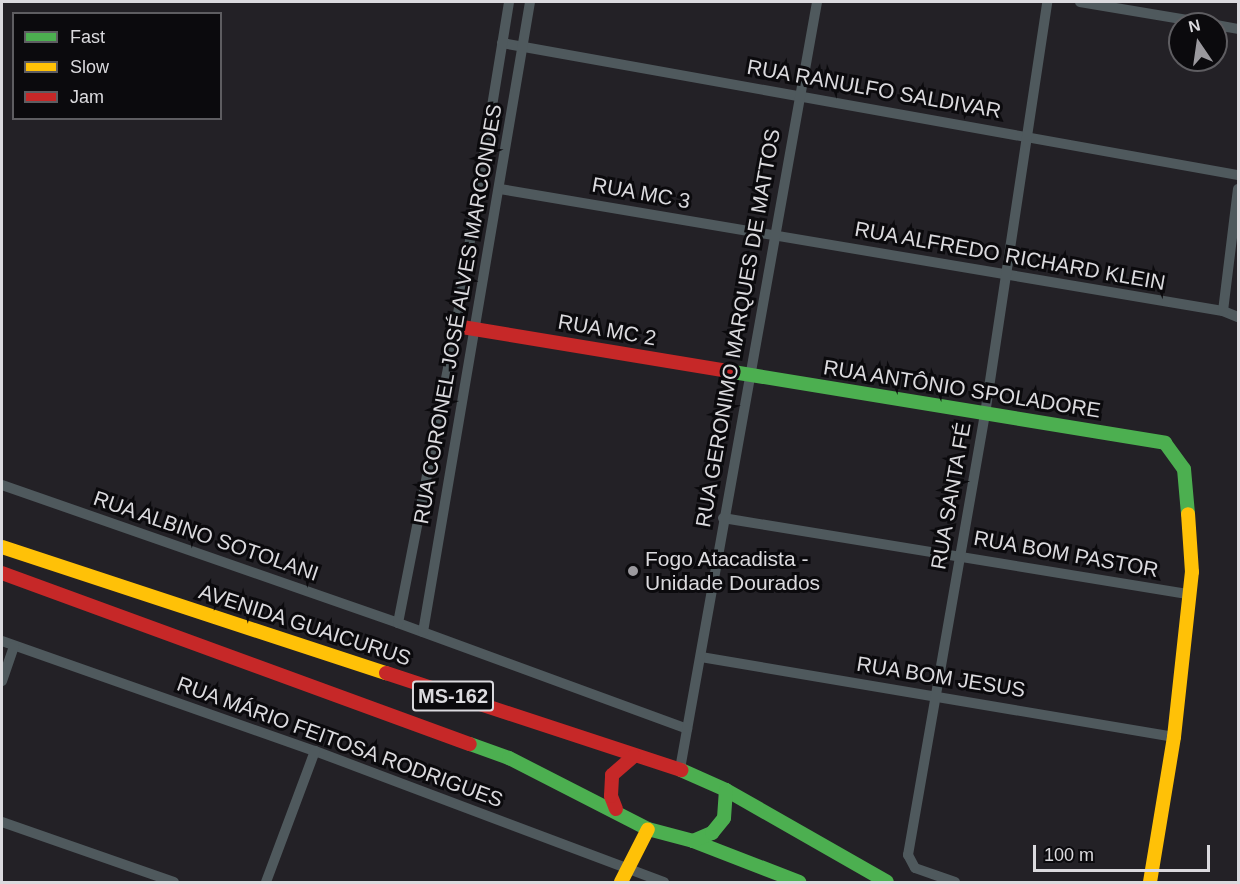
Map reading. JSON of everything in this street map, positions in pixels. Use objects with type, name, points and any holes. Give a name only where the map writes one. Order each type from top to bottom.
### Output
[{"type":"main road","name":"RUA MC 2","points":[[456,326],[751,376]]},
{"type":"main road","name":"RUA ANTÔNIO SPOLADORE","points":[[751,376],[1165,443],[1184,469],[1192,572],[1189,594]]},
{"type":"main road","name":"AVENIDA GUAICURUS","points":[[2,547],[634,756],[680,769],[726,790],[887,882]]},
{"type":"main road","name":"MS-162","points":[[2,573],[510,758],[616,810],[648,829],[693,841],[799,882]]},
{"type":"main road","points":[[1150,882],[1174,737],[1189,594]]},
{"type":"main road","points":[[616,810],[611,796],[612,775],[634,756]]},
{"type":"main road","points":[[693,841],[712,833],[724,819],[726,790]]},
{"type":"main road","points":[[621,882],[648,829]]},
{"type":"street","name":"RUA CORONEL JOSÉ ALVES MARCONDES","points":[[398,623],[456,326],[509,2]]},
{"type":"street","name":"RUA CORONEL JOSÉ ALVES MARCONDES","points":[[423,632],[477,330],[530,2]]},
{"type":"street","name":"RUA GERONIMO MARQUES DE MATTOS","points":[[680,769],[723,518],[751,376],[817,2]]},
{"type":"street","name":"RUA SANTA FÉ","points":[[955,882],[915,868],[908,855],[985,414],[1025,134],[1047,2]]},
{"type":"street","points":[[1080,2],[1168,17]]},
{"type":"street","name":"RUA RANULFO SALDIVAR","points":[[502,43],[1025,134],[1239,175]]},
{"type":"street","name":"RUA MC 3","points":[[500,189],[775,236]]},
{"type":"street","points":[[1224,312],[1239,189]]},
{"type":"street","name":"RUA ALFREDO RICHARD KLEIN","points":[[775,236],[1224,312],[1239,317]]},
{"type":"street","name":"RUA ALBINO SOTOLANI","points":[[2,485],[398,623],[687,729]]},
{"type":"street","name":"RUA BOM PASTOR","points":[[723,518],[1189,594]]},
{"type":"street","name":"RUA MÁRIO FEITOSA RODRIGUES","points":[[2,641],[315,751],[664,882]]},
{"type":"street","points":[[2,681],[14,645]]},
{"type":"street","name":"RUA BOM JESUS","points":[[701,657],[1174,737]]},
{"type":"street","points":[[266,882],[315,751]]},
{"type":"street","points":[[2,822],[174,882]]},
{"type":"traffic: fast","points":[[733,372],[1165,443],[1184,469],[1188,514]]},
{"type":"traffic: fast","points":[[470,744],[509,758],[648,829],[693,841],[799,882]]},
{"type":"traffic: fast","points":[[681,770],[726,790],[887,882]]},
{"type":"traffic: fast","points":[[693,841],[712,833],[724,818],[726,790]]},
{"type":"traffic: slow","points":[[1150,882],[1174,737],[1192,572],[1188,514]]},
{"type":"traffic: slow","points":[[2,547],[386,673]]},
{"type":"traffic: slow","points":[[621,882],[648,829]]},
{"type":"traffic: jam","points":[[456,326],[733,372]]},
{"type":"traffic: jam","points":[[2,573],[470,744]]},
{"type":"traffic: jam","points":[[386,673],[681,770]]},
{"type":"traffic: jam","points":[[616,809],[611,796],[612,775],[634,756]]},
{"type":"place","name":"Fogo Atacadista - Unidade Dourados","points":[[633,571]]}]
